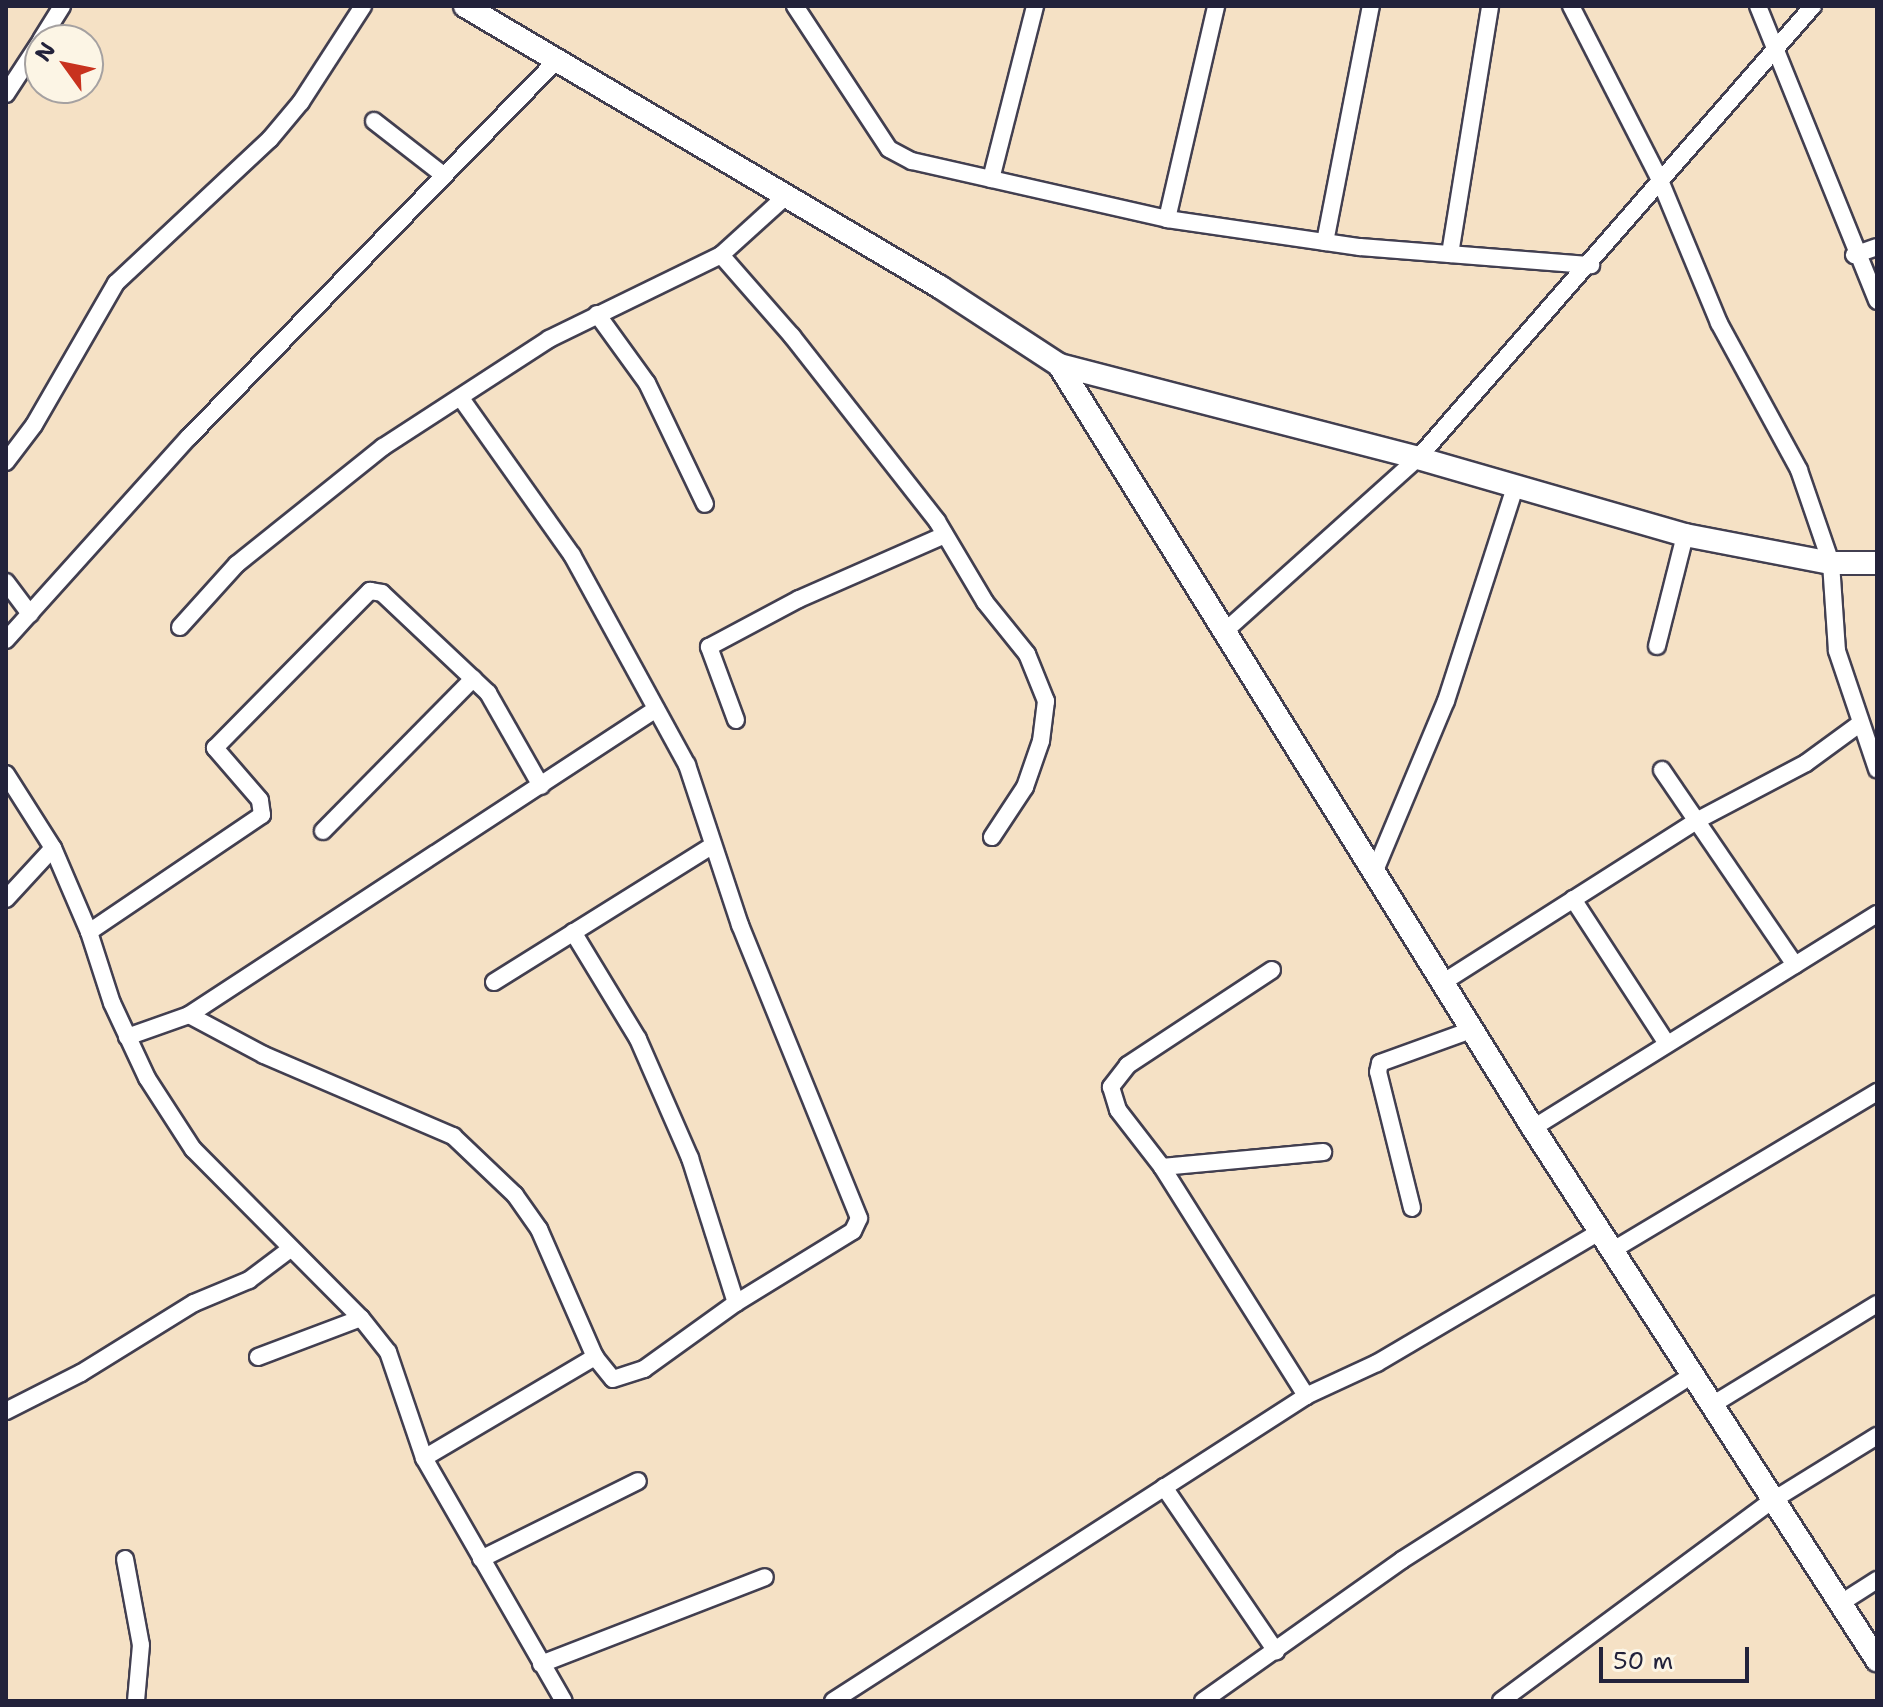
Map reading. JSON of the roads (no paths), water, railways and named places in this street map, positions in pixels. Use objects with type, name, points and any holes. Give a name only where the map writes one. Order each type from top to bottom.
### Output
[{"type":"street","points":[[51,24],[62,6]]},
{"type":"street","points":[[6,462],[34,425],[116,283],[270,139],[301,102],[363,6]]},
{"type":"street","points":[[465,6],[786,196],[1059,365],[1418,458],[1685,535],[1831,563],[1877,563]]},
{"type":"street","points":[[795,6],[889,149],[912,161],[1167,219],[1325,242],[1591,265]]},
{"type":"street","points":[[991,179],[1035,6]]},
{"type":"street","points":[[1167,219],[1216,6]]},
{"type":"street","points":[[1325,242],[1371,6]]},
{"type":"street","points":[[1450,254],[1490,6]]},
{"type":"street","points":[[1571,6],[1659,178],[1719,323],[1799,470],[1831,563],[1837,651],[1858,725],[1877,769]]},
{"type":"street","points":[[1758,6],[1778,45],[1854,255],[1877,301]]},
{"type":"street","points":[[1224,632],[1418,458],[1591,265],[1659,178],[1813,6]]},
{"type":"street","points":[[6,640],[189,437],[442,174],[556,61]]},
{"type":"street","points":[[6,94],[24,66]]},
{"type":"street","points":[[374,121],[442,174]]},
{"type":"street","points":[[180,627],[237,564],[383,447],[549,339],[721,255],[786,196]]},
{"type":"street","points":[[1854,255],[1877,247]]},
{"type":"street","points":[[721,255],[792,336],[945,535],[985,602],[1027,654],[1046,701],[1041,741],[1025,787],[992,837]]},
{"type":"street","points":[[597,314],[647,383],[705,504]]},
{"type":"street","points":[[1059,365],[1471,1030],[1694,1374],[1770,1502],[1877,1660]]},
{"type":"street","points":[[189,1015],[264,1055],[453,1136],[515,1195],[539,1229],[595,1357],[613,1379],[625,1379],[736,1303],[853,1231],[859,1218],[713,845],[687,765],[572,555],[461,398]]},
{"type":"street","points":[[1374,873],[1446,701],[1515,487]]},
{"type":"street","points":[[736,720],[709,647],[799,599],[945,535]]},
{"type":"street","points":[[1657,646],[1685,535]]},
{"type":"street","points":[[6,582],[30,614]]},
{"type":"street","points":[[89,932],[262,815],[260,800],[215,748],[370,591],[382,593],[488,693],[541,786]]},
{"type":"street","points":[[323,831],[473,679]]},
{"type":"street","points":[[127,1037],[189,1015],[656,709]]},
{"type":"street","points":[[1442,983],[1698,820],[1806,763],[1858,725]]},
{"type":"street","points":[[1662,770],[1795,965]]},
{"type":"street","points":[[6,774],[53,848],[89,932],[127,1037],[193,1149],[289,1250],[361,1318],[388,1352],[424,1458],[564,1701]]},
{"type":"street","points":[[494,982],[713,845]]},
{"type":"street","points":[[6,899],[53,848]]},
{"type":"street","points":[[1573,899],[1666,1042]]},
{"type":"street","points":[[1533,1128],[1666,1042],[1877,914]]},
{"type":"street","points":[[573,932],[638,1039],[690,1158],[736,1303]]},
{"type":"street","points":[[1272,970],[1128,1065],[1111,1087],[1118,1110],[1162,1167],[1306,1396]]},
{"type":"street","points":[[1412,1208],[1380,1063],[1471,1030]]},
{"type":"street","points":[[833,1701],[1306,1396],[1377,1363],[1607,1241],[1877,1092]]},
{"type":"street","points":[[1162,1167],[1323,1152]]},
{"type":"street","points":[[6,1411],[81,1373],[194,1303],[249,1280],[289,1250]]},
{"type":"street","points":[[1712,1405],[1877,1304]]},
{"type":"street","points":[[258,1357],[361,1318]]},
{"type":"street","points":[[424,1458],[595,1357]]},
{"type":"street","points":[[1203,1701],[1402,1560],[1694,1374]]},
{"type":"street","points":[[1501,1701],[1770,1502],[1877,1436]]},
{"type":"street","points":[[481,1559],[638,1481]]},
{"type":"street","points":[[1164,1487],[1276,1651]]},
{"type":"street","points":[[125,1559],[141,1645],[136,1701]]},
{"type":"street","points":[[541,1664],[765,1577]]},
{"type":"street","points":[[1841,1603],[1877,1580]]}]
